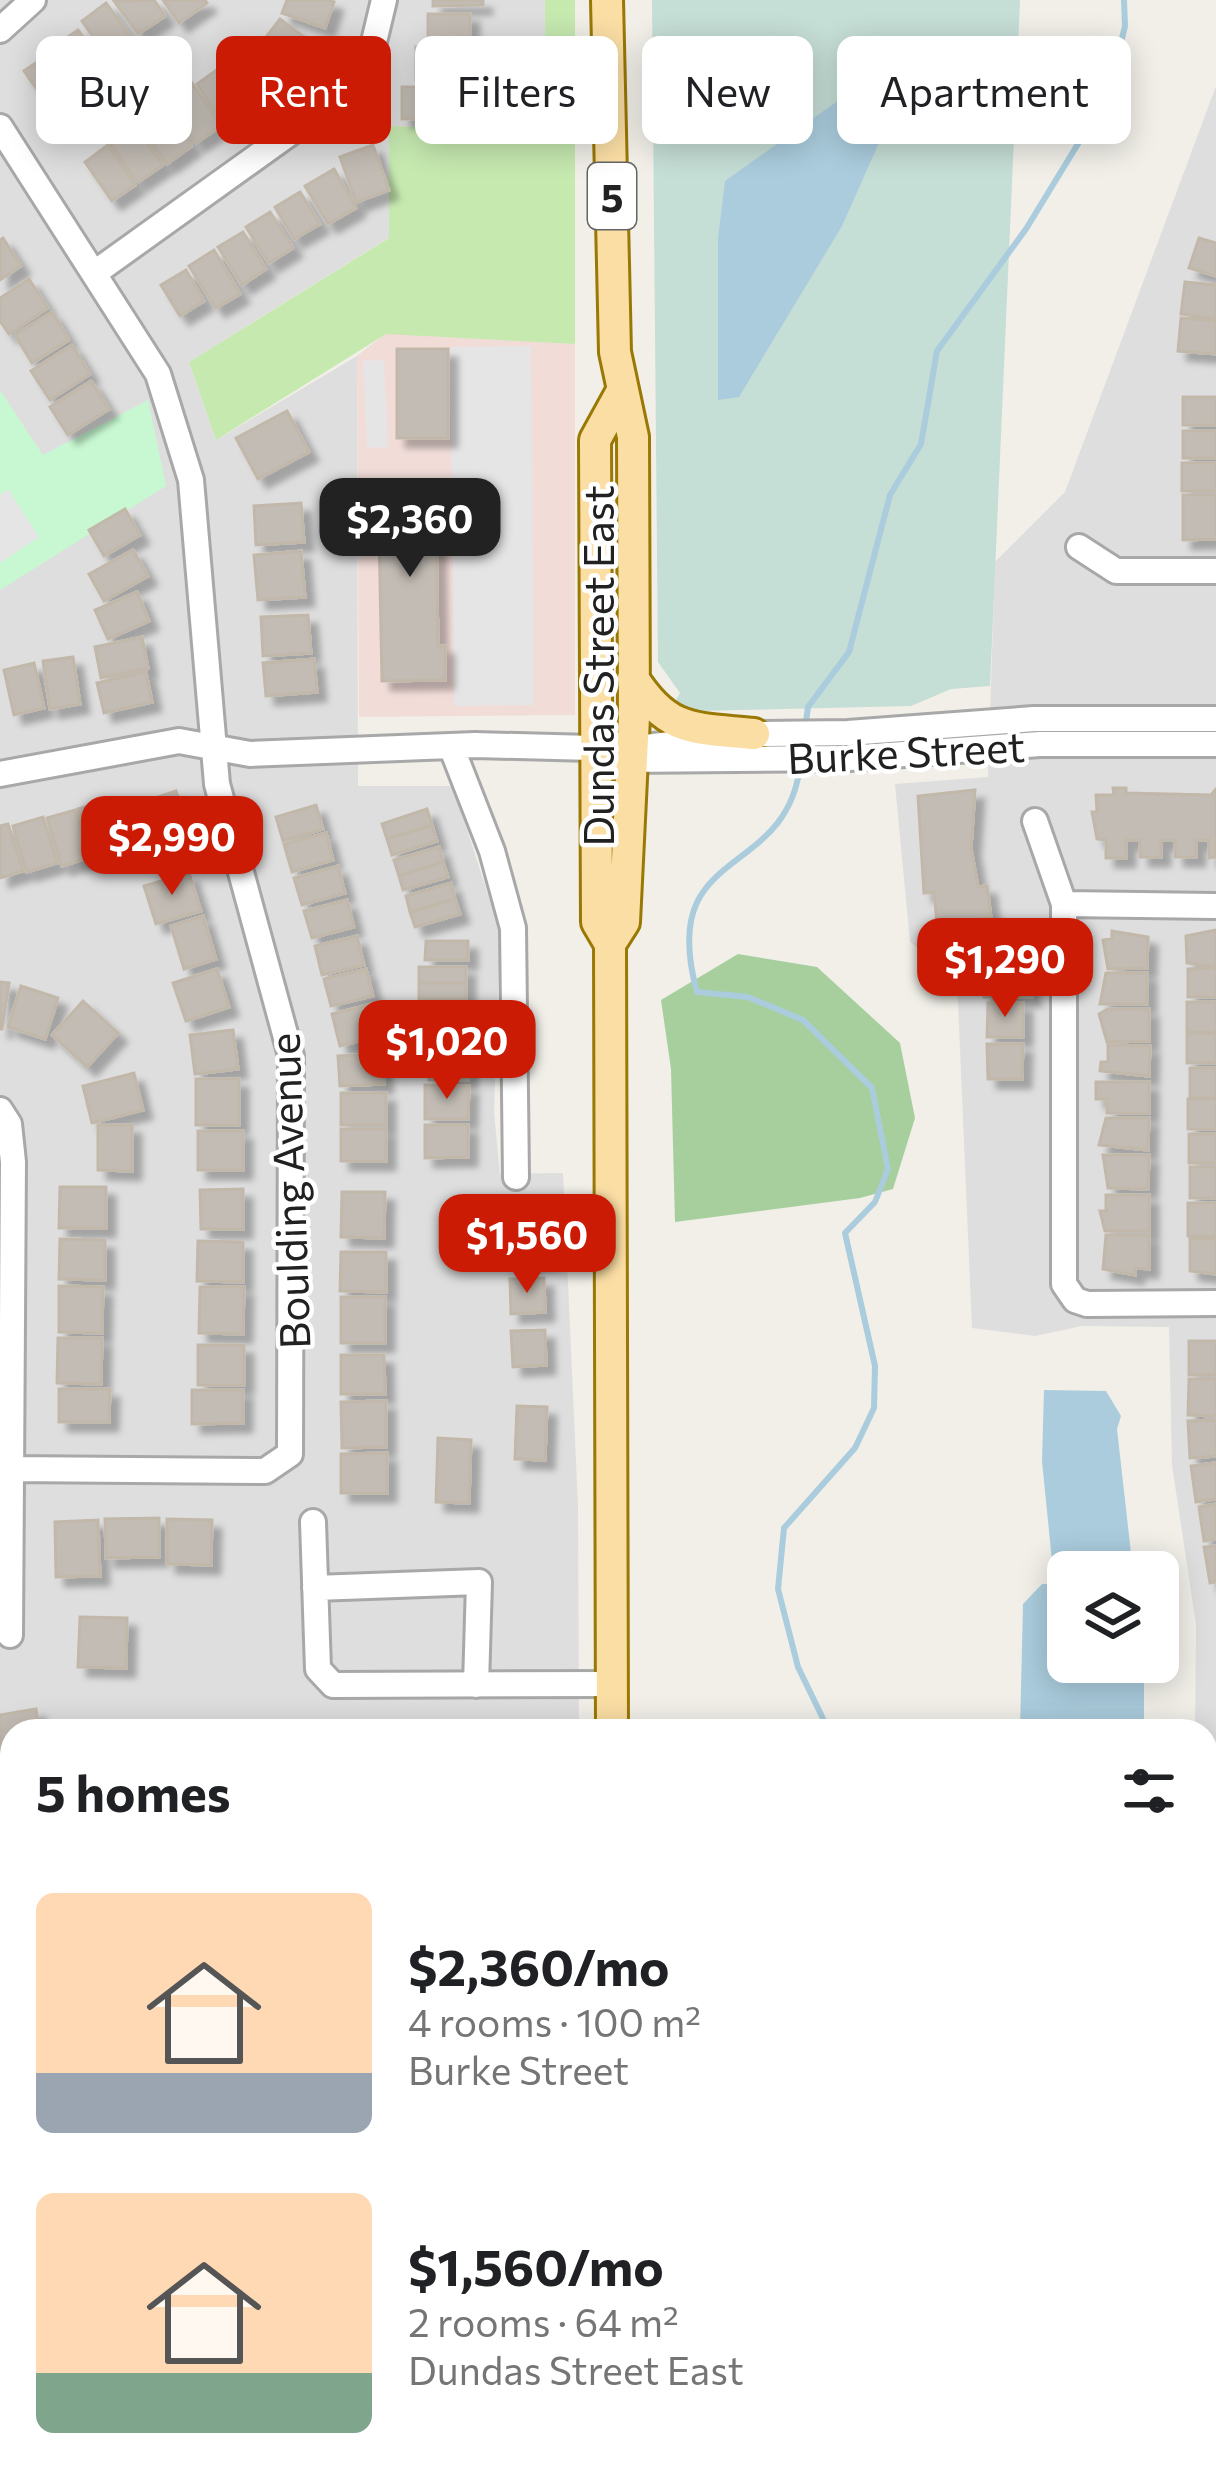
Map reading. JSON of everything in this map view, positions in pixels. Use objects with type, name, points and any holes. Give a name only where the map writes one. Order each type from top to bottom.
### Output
[{"type":"main road","name":"Dundas Street East","points":[[607,0],[613,310],[632,437],[633,678],[609,752]]},
{"type":"main road","name":"Dundas Street East","points":[[612,1719],[610,944],[624,922],[609,752],[596,440],[622,391]]},
{"type":"main road","points":[[633,678],[664,718],[755,747]]},
{"type":"street","points":[[0,30],[33,0]]},
{"type":"street","points":[[95,272],[336,100],[373,46],[384,0]]},
{"type":"street","name":"Boulding Avenue","points":[[0,128],[158,374],[185,458],[197,534],[213,747],[227,829],[291,1056],[293,1443],[282,1464],[265,1471],[10,1468]]},
{"type":"street","points":[[1079,547],[1116,571],[1216,571]]},
{"type":"street","name":"Burke Street","points":[[849,746],[1034,719],[1216,719]]},
{"type":"street","points":[[0,774],[179,741],[250,754],[451,746],[609,752]]},
{"type":"street","name":"Burke Street","points":[[609,752],[1216,743]]},
{"type":"street","points":[[451,746],[492,850],[513,928],[515,1177]]},
{"type":"street","points":[[1035,821],[1064,904],[1064,1284],[1075,1300],[1087,1304],[1216,1304]]},
{"type":"street","points":[[1064,904],[1216,906]]},
{"type":"street","points":[[0,1110],[9,1124],[12,1149],[10,1635]]},
{"type":"street","points":[[313,1522],[318,1669],[333,1685],[612,1684]]},
{"type":"street","points":[[315,1588],[479,1582],[476,1684]]},
{"type":"shaded area","points":[[0,0],[545,0],[545,36],[415,36],[415,127],[391,126],[391,36],[216,36],[216,144],[389,144],[390,237],[189,362],[216,440],[357,356],[358,786],[453,786],[500,932],[494,1112],[500,1174],[563,1173],[578,1505],[579,1719],[0,1719]]},
{"type":"shaded area","points":[[652,0],[1020,0],[1018,36],[837,36],[837,144],[1014,144],[990,686],[951,689],[911,706],[695,711],[674,704],[680,693],[658,662],[653,144],[813,144],[813,36],[652,36]]},
{"type":"shaded area","points":[[1216,86],[1216,1719],[1195,1719],[1196,1625],[1172,1465],[1169,1327],[1082,1326],[1035,1336],[972,1328],[957,980],[910,942],[895,784],[988,777],[995,562],[1065,492]]},
{"type":"shaded area","points":[[837,101],[837,144],[878,144],[842,226],[739,397],[718,400],[718,239],[725,181],[777,144],[813,144],[813,118]]},
{"type":"shaded area","points":[[386,333],[575,344],[575,715],[359,717],[357,356]]},
{"type":"shaded area","points":[[531,346],[534,705],[454,706],[450,347]]},
{"type":"shaded area","points":[[384,360],[388,447],[367,448],[363,361]]},
{"type":"shaded area","points":[[8,489],[39,537],[0,563],[0,495]]},
{"type":"shaded area","points":[[1044,1390],[1106,1391],[1121,1416],[1117,1429],[1131,1551],[1051,1551],[1042,1461]]},
{"type":"shaded area","points":[[1047,1584],[1047,1683],[1144,1683],[1144,1719],[1020,1719],[1023,1604]]},
{"type":"green space","points":[[545,0],[575,0],[575,36],[545,36]]},
{"type":"green space","points":[[391,126],[415,127],[415,144],[575,144],[575,344],[386,334],[216,440],[189,362],[389,238]]},
{"type":"green space","points":[[0,390],[43,455],[148,400],[166,486],[0,590]]},
{"type":"green space","points":[[738,954],[817,967],[900,1043],[915,1118],[893,1189],[860,1198],[675,1222],[671,1069],[661,1000]]},
{"type":"building","points":[[154,0],[165,16],[138,34],[114,1]]},
{"type":"building","points":[[163,0],[205,0],[207,3],[179,23]]},
{"type":"building","points":[[287,0],[334,2],[325,28],[282,13]]},
{"type":"building","points":[[433,0],[483,0],[483,5],[433,6]]},
{"type":"building","points":[[106,3],[130,36],[93,36],[82,21]]},
{"type":"building","points":[[428,14],[470,14],[470,36],[428,36]]},
{"type":"building","points":[[280,19],[303,36],[267,36]]},
{"type":"building","points":[[36,63],[36,88],[24,71]]},
{"type":"building","points":[[216,70],[216,111],[197,84]]},
{"type":"building","points":[[192,83],[216,119],[216,129],[196,143]]},
{"type":"building","points":[[402,87],[415,87],[415,119],[402,119]]},
{"type":"building","points":[[111,144],[148,144],[163,165],[138,182]]},
{"type":"building","points":[[152,144],[191,144],[192,146],[167,164]]},
{"type":"building","points":[[108,145],[135,185],[112,201],[85,162]]},
{"type":"building","points":[[373,145],[389,190],[356,202],[340,157]]},
{"type":"building","points":[[334,169],[356,208],[328,224],[305,186]]},
{"type":"building","points":[[300,192],[320,224],[294,239],[275,207]]},
{"type":"building","points":[[270,212],[293,248],[269,263],[246,227]]},
{"type":"building","points":[[243,232],[266,269],[242,285],[218,247]]},
{"type":"building","points":[[1199,238],[1216,243],[1216,276],[1189,268]]},
{"type":"building","points":[[0,240],[21,266],[0,280]]},
{"type":"building","points":[[214,250],[240,294],[216,308],[189,266]]},
{"type":"building","points":[[186,270],[204,301],[180,316],[161,285]]},
{"type":"building","points":[[29,279],[48,308],[9,334],[0,321],[0,298]]},
{"type":"building","points":[[1185,282],[1216,285],[1216,319],[1181,314]]},
{"type":"building","points":[[52,312],[69,340],[32,363],[15,335]]},
{"type":"building","points":[[1181,318],[1216,321],[1216,354],[1178,351]]},
{"type":"building","points":[[72,345],[90,374],[50,400],[31,371]]},
{"type":"building","points":[[397,349],[448,349],[448,438],[397,438]]},
{"type":"building","points":[[91,381],[109,409],[68,435],[50,407]]},
{"type":"building","points":[[1183,397],[1216,397],[1216,425],[1183,425]]},
{"type":"building","points":[[287,411],[309,452],[258,479],[236,438]]},
{"type":"building","points":[[1183,431],[1216,431],[1216,458],[1183,458]]},
{"type":"building","points":[[1182,463],[1216,463],[1216,491],[1182,491]]},
{"type":"building","points":[[442,480],[443,519],[436,519],[438,646],[445,646],[445,680],[382,681],[378,481]]},
{"type":"building","points":[[1183,495],[1216,495],[1216,539],[1183,540]]},
{"type":"building","points":[[301,503],[304,542],[256,545],[254,506]]},
{"type":"building","points":[[125,509],[140,535],[104,556],[89,530]]},
{"type":"building","points":[[133,550],[148,576],[104,601],[89,574]]},
{"type":"building","points":[[301,551],[305,597],[258,600],[254,555]]},
{"type":"building","points":[[137,592],[149,621],[108,639],[95,610]]},
{"type":"building","points":[[308,615],[311,653],[263,656],[261,617]]},
{"type":"building","points":[[142,637],[148,668],[101,678],[95,647]]},
{"type":"building","points":[[73,657],[80,704],[50,709],[43,661]]},
{"type":"building","points":[[314,659],[317,692],[266,696],[263,663]]},
{"type":"building","points":[[34,663],[44,708],[14,715],[4,670]]},
{"type":"building","points":[[146,672],[152,702],[104,713],[97,683]]},
{"type":"building","points":[[1113,788],[1126,788],[1126,793],[1211,795],[1216,789],[1216,857],[1209,858],[1209,840],[1196,840],[1196,857],[1175,857],[1175,840],[1161,840],[1161,857],[1140,857],[1140,840],[1126,840],[1126,858],[1106,858],[1106,840],[1097,839],[1092,812],[1097,812],[1096,795],[1114,795]]},
{"type":"building","points":[[975,790],[971,848],[978,887],[987,886],[991,918],[937,923],[934,892],[924,893],[918,796]]},
{"type":"building","points":[[176,791],[191,836],[161,846],[147,801]]},
{"type":"building","points":[[107,800],[122,844],[93,854],[78,809]]},
{"type":"building","points":[[143,801],[158,847],[130,856],[115,811]]},
{"type":"building","points":[[316,805],[323,829],[283,841],[276,817]]},
{"type":"building","points":[[427,809],[432,825],[387,839],[382,824]]},
{"type":"building","points":[[75,810],[91,857],[62,866],[47,818]]},
{"type":"building","points":[[43,817],[57,863],[27,872],[13,826]]},
{"type":"building","points":[[8,824],[23,871],[0,878],[0,826]]},
{"type":"building","points":[[432,825],[437,841],[392,855],[387,839]]},
{"type":"building","points":[[326,833],[333,860],[292,872],[284,844]]},
{"type":"building","points":[[439,847],[443,862],[399,876],[394,860]]},
{"type":"building","points":[[443,862],[448,877],[403,890],[399,876]]},
{"type":"building","points":[[338,866],[345,893],[302,905],[294,878]]},
{"type":"building","points":[[189,873],[201,911],[156,924],[144,886]]},
{"type":"building","points":[[451,883],[455,899],[410,912],[406,896]]},
{"type":"building","points":[[455,899],[460,914],[415,927],[410,912]]},
{"type":"building","points":[[347,900],[354,927],[312,938],[304,911]]},
{"type":"building","points":[[203,916],[216,959],[184,969],[171,926]]},
{"type":"building","points":[[1033,925],[1033,941],[1023,942],[1024,958],[981,958],[981,926]]},
{"type":"building","points":[[1216,930],[1216,967],[1187,963],[1186,936]]},
{"type":"building","points":[[1112,931],[1148,937],[1147,968],[1108,969],[1103,940],[1112,939]]},
{"type":"building","points":[[357,936],[364,965],[322,975],[315,946]]},
{"type":"building","points":[[426,941],[468,941],[468,960],[425,960]]},
{"type":"building","points":[[984,961],[1024,962],[1032,997],[984,997]]},
{"type":"building","points":[[419,967],[466,967],[466,983],[419,983]]},
{"type":"building","points":[[1216,968],[1216,997],[1188,997],[1188,969]]},
{"type":"building","points":[[217,969],[229,1007],[186,1021],[173,983]]},
{"type":"building","points":[[366,969],[373,996],[331,1006],[324,979]]},
{"type":"building","points":[[1106,973],[1147,973],[1147,1004],[1100,1004]]},
{"type":"building","points":[[0,982],[9,983],[2,1029],[0,1029]]},
{"type":"building","points":[[419,983],[466,983],[466,999],[419,999]]},
{"type":"building","points":[[21,986],[58,998],[45,1039],[8,1027]]},
{"type":"building","points":[[83,1001],[118,1033],[87,1067],[52,1035]]},
{"type":"building","points":[[1187,1002],[1216,1002],[1216,1032],[1187,1032]]},
{"type":"building","points":[[375,1003],[383,1035],[340,1046],[332,1014]]},
{"type":"building","points":[[988,1003],[1023,1003],[1023,1037],[987,1037]]},
{"type":"building","points":[[424,1004],[464,1004],[464,1020],[424,1021]]},
{"type":"building","points":[[1108,1009],[1149,1009],[1149,1041],[1107,1042],[1099,1014]]},
{"type":"building","points":[[464,1020],[464,1036],[424,1036],[424,1021]]},
{"type":"building","points":[[233,1030],[238,1069],[195,1074],[190,1035]]},
{"type":"building","points":[[1187,1033],[1216,1033],[1216,1063],[1187,1063]]},
{"type":"building","points":[[987,1044],[1023,1044],[1022,1079],[988,1079]]},
{"type":"building","points":[[1108,1045],[1150,1046],[1149,1076],[1100,1071],[1101,1062],[1108,1062]]},
{"type":"building","points":[[382,1054],[384,1084],[340,1086],[338,1056]]},
{"type":"building","points":[[429,1058],[468,1058],[468,1080],[429,1080]]},
{"type":"building","points":[[1190,1068],[1216,1068],[1216,1098],[1190,1098]]},
{"type":"building","points":[[134,1073],[143,1110],[92,1123],[83,1086]]},
{"type":"building","points":[[196,1079],[239,1079],[239,1125],[196,1125]]},
{"type":"building","points":[[1096,1082],[1149,1082],[1149,1113],[1107,1113],[1107,1099],[1096,1099]]},
{"type":"building","points":[[425,1085],[469,1086],[468,1119],[425,1119]]},
{"type":"building","points":[[341,1093],[386,1093],[386,1125],[341,1125]]},
{"type":"building","points":[[1188,1099],[1216,1099],[1216,1129],[1188,1129]]},
{"type":"building","points":[[1106,1118],[1149,1118],[1148,1150],[1099,1145]]},
{"type":"building","points":[[98,1125],[132,1125],[132,1171],[98,1170]]},
{"type":"building","points":[[425,1125],[468,1125],[468,1157],[425,1158]]},
{"type":"building","points":[[341,1129],[386,1129],[386,1161],[341,1161]]},
{"type":"building","points":[[198,1131],[243,1131],[243,1170],[198,1170]]},
{"type":"building","points":[[1189,1134],[1216,1134],[1216,1163],[1189,1163]]},
{"type":"building","points":[[1103,1155],[1149,1155],[1148,1189],[1108,1188]]},
{"type":"building","points":[[1190,1167],[1216,1167],[1216,1198],[1190,1198]]},
{"type":"building","points":[[60,1187],[106,1187],[106,1228],[59,1228]]},
{"type":"building","points":[[243,1189],[243,1229],[201,1229],[200,1190]]},
{"type":"building","points":[[342,1192],[385,1192],[384,1238],[341,1237]]},
{"type":"building","points":[[1106,1195],[1149,1195],[1149,1231],[1105,1231],[1100,1211],[1106,1211]]},
{"type":"building","points":[[541,1198],[542,1227],[490,1228],[490,1199]]},
{"type":"building","points":[[1188,1203],[1216,1203],[1216,1236],[1188,1236]]},
{"type":"building","points":[[548,1230],[550,1260],[519,1261],[518,1231]]},
{"type":"building","points":[[1106,1235],[1149,1235],[1149,1269],[1135,1268],[1135,1275],[1103,1269]]},
{"type":"building","points":[[60,1239],[105,1240],[105,1280],[59,1279]]},
{"type":"building","points":[[1190,1239],[1216,1239],[1216,1274],[1190,1271]]},
{"type":"building","points":[[198,1241],[243,1242],[243,1282],[197,1281]]},
{"type":"building","points":[[341,1252],[386,1252],[386,1292],[340,1291]]},
{"type":"building","points":[[544,1278],[545,1312],[511,1314],[510,1279]]},
{"type":"building","points":[[59,1286],[103,1287],[102,1333],[59,1332]]},
{"type":"building","points":[[200,1287],[244,1287],[243,1334],[199,1333]]},
{"type":"building","points":[[341,1297],[385,1297],[385,1343],[341,1343]]},
{"type":"building","points":[[545,1330],[546,1365],[513,1367],[511,1331]]},
{"type":"building","points":[[58,1338],[102,1338],[101,1384],[57,1383]]},
{"type":"building","points":[[1189,1341],[1216,1341],[1216,1375],[1189,1375]]},
{"type":"building","points":[[198,1345],[244,1345],[244,1385],[198,1385]]},
{"type":"building","points":[[341,1355],[384,1355],[385,1394],[341,1394]]},
{"type":"building","points":[[1189,1379],[1216,1379],[1216,1416],[1188,1415]]},
{"type":"building","points":[[59,1389],[110,1389],[109,1422],[59,1422]]},
{"type":"building","points":[[192,1390],[243,1390],[243,1423],[192,1424]]},
{"type":"building","points":[[386,1401],[386,1447],[342,1448],[341,1402]]},
{"type":"building","points":[[517,1406],[547,1407],[545,1460],[515,1459]]},
{"type":"building","points":[[1216,1420],[1216,1456],[1190,1458],[1188,1421]]},
{"type":"building","points":[[438,1438],[471,1440],[469,1503],[436,1502]]},
{"type":"building","points":[[387,1453],[387,1493],[341,1493],[341,1454]]},
{"type":"building","points":[[1216,1463],[1216,1499],[1196,1502],[1191,1466]]},
{"type":"building","points":[[1216,1504],[1216,1539],[1204,1541],[1199,1507]]},
{"type":"building","points":[[159,1518],[159,1557],[106,1558],[105,1519]]},
{"type":"building","points":[[167,1519],[212,1520],[211,1565],[167,1564]]},
{"type":"building","points":[[98,1520],[100,1576],[56,1577],[55,1522]]},
{"type":"building","points":[[1216,1546],[1216,1582],[1210,1583],[1204,1547]]},
{"type":"building","points":[[80,1617],[127,1618],[126,1668],[78,1667]]},
{"type":"building","points":[[36,1709],[37,1719],[0,1719],[0,1715]]},
{"type":"waterway","points":[[805,729],[808,707],[849,652],[890,495],[921,444],[937,351],[1026,229],[1109,93],[1125,26],[1124,0]]},
{"type":"waterway","points":[[800,766],[790,803],[772,829],[708,886],[694,910],[689,944],[697,992],[748,997],[803,1020],[872,1088],[888,1169],[875,1202],[845,1233],[875,1366],[874,1408],[855,1448],[784,1528],[778,1589],[798,1667],[823,1719]]}]
